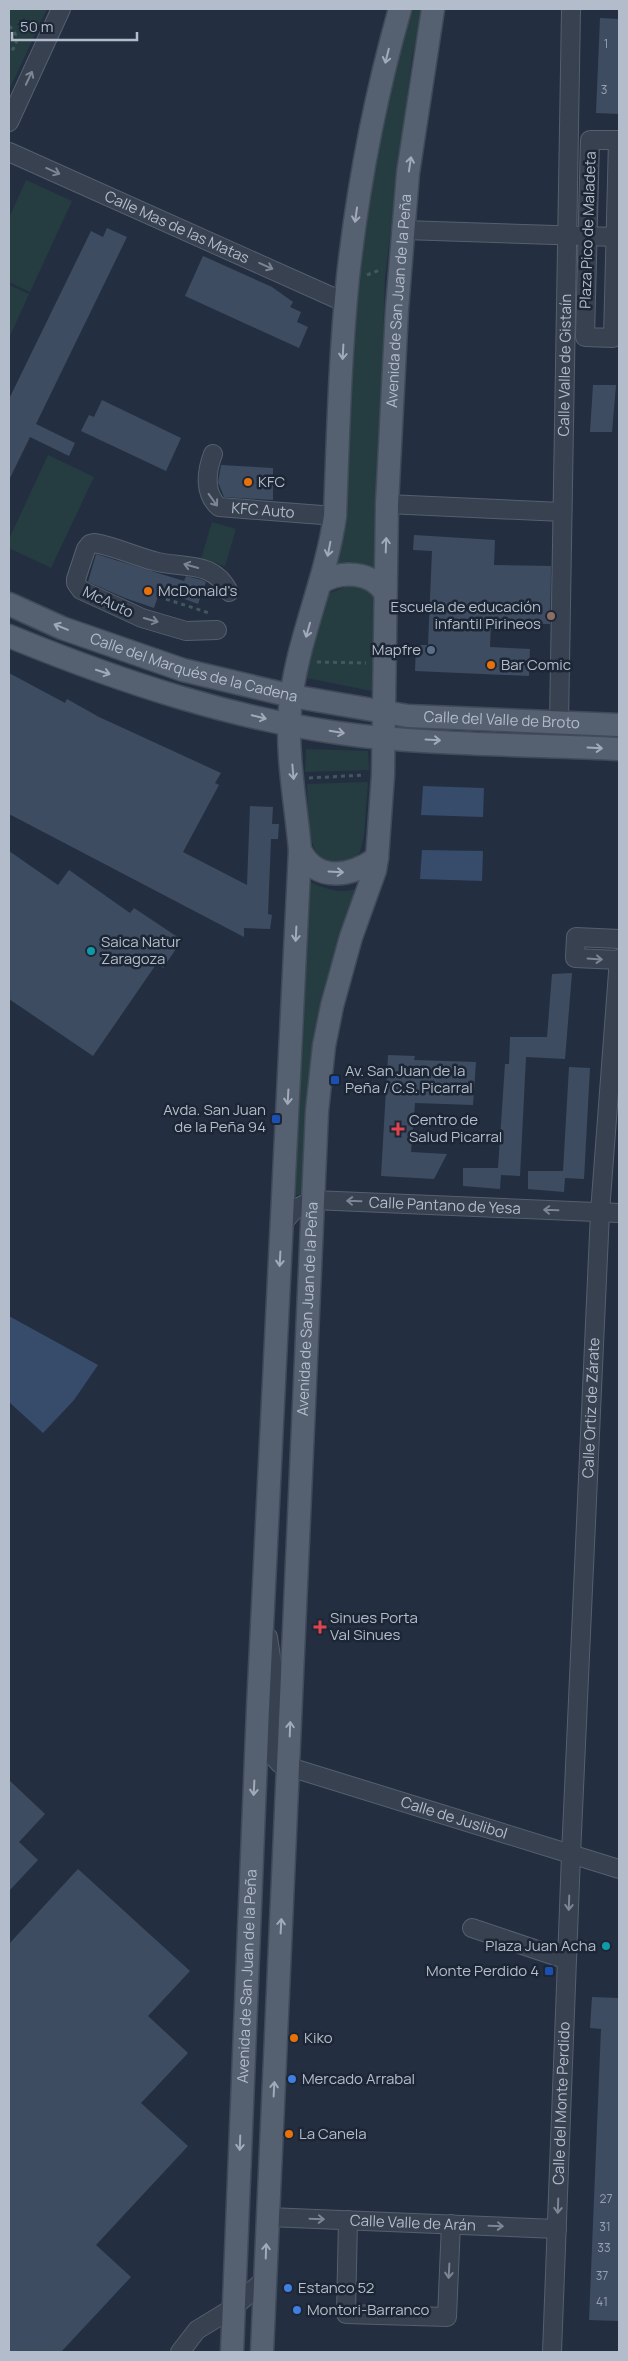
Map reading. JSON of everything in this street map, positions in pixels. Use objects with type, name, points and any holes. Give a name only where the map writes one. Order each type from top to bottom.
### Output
[{"type":"main road","name":"Avenida de San Juan de la Peña","points":[[232,2352],[263,1600],[300,850],[290,724],[292,696],[327,559],[334,516],[346,303],[365,158],[383,70],[400,9]]},
{"type":"main road","name":"Avenida de San Juan de la Peña","points":[[262,2352],[288,1768],[294,1584],[317,1110],[324,1046],[338,981],[375,870],[377,858],[384,738],[389,436],[408,172],[433,9]]},
{"type":"main road","points":[[320,583],[335,576],[359,575],[376,582],[385,593]]},
{"type":"main road","name":"Calle del Marqués de la Cadena","points":[[9,604],[118,648],[183,670],[292,696],[384,714]]},
{"type":"main road","name":"Calle del Marqués de la Cadena","points":[[9,636],[98,671],[163,691],[290,724],[384,738]]},
{"type":"main road","name":"Calle del Valle de Broto","points":[[384,714],[619,725]]},
{"type":"main road","name":"Calle del Valle de Broto","points":[[384,738],[619,749]]},
{"type":"main road","points":[[300,850],[311,865],[332,873],[349,873],[362,868],[377,858]]},
{"type":"street","points":[[9,122],[61,9]]},
{"type":"street","name":"Calle Valle de Gistaín","points":[[559,723],[571,9]]},
{"type":"street","name":"Plaza Pico de Maladeta","points":[[590,140],[618,140],[613,338],[585,337],[588,236],[590,140]]},
{"type":"street","name":"Calle Mas de las Matas","points":[[9,152],[346,303]]},
{"type":"street","points":[[404,230],[616,237]]},
{"type":"street","name":"KFC Auto","points":[[213,454],[210,465],[208,492],[212,501],[219,507],[334,516]]},
{"type":"street","points":[[387,504],[562,512]]},
{"type":"street","name":"McAuto","points":[[215,622],[189,631],[142,618],[81,590],[76,584],[76,579],[86,549],[90,544],[94,543],[157,562],[184,564],[212,573],[229,592]]},
{"type":"street","name":"Calle Ortiz de Zárate","points":[[570,1855],[600,1212],[619,960],[575,958],[576,937],[619,939]]},
{"type":"street","points":[[282,1224],[295,1209],[313,1200]]},
{"type":"street","name":"Calle Pantano de Yesa","points":[[313,1200],[619,1213]]},
{"type":"street","name":"Avenida de San Juan de la Peña","points":[[263,1600],[272,1664],[272,1748],[277,1761],[288,1768]]},
{"type":"street","name":"Calle de Juslibol","points":[[288,1768],[619,1870]]},
{"type":"street","name":"Calle del Monte Perdido","points":[[552,2352],[570,1855]]},
{"type":"street","points":[[472,1928],[567,1960]]},
{"type":"street","name":"Calle Valle de Arán","points":[[268,2217],[557,2229]]},
{"type":"street","points":[[348,2220],[346,2314],[447,2317],[451,2224]]},
{"type":"street","points":[[180,2352],[197,2330],[234,2308],[265,2279]]},
{"type":"path","points":[[9,26],[14,30],[17,40],[13,50],[9,53]]},
{"type":"path","points":[[166,599],[215,622]]},
{"type":"path","points":[[300,659],[314,662],[384,662]]},
{"type":"path","points":[[306,778],[368,775]]},
{"type":"green space","points":[[9,9],[47,9],[9,90]]},
{"type":"green space","points":[[410,9],[423,9],[412,57],[385,277],[380,449],[380,575],[333,570],[346,479],[358,285],[387,88]]},
{"type":"green space","points":[[26,180],[72,201],[30,292],[9,282],[9,218]]},
{"type":"green space","points":[[9,285],[29,294],[9,338]]},
{"type":"green space","points":[[48,455],[94,477],[51,568],[9,548],[9,539]]},
{"type":"green space","points":[[212,522],[236,529],[225,566],[201,559]]},
{"type":"green space","points":[[348,586],[364,589],[378,600],[377,692],[306,678],[327,594]]},
{"type":"green space","points":[[306,749],[368,751],[369,770],[305,772]]},
{"type":"green space","points":[[368,782],[364,836],[360,852],[352,859],[346,861],[336,863],[325,861],[318,854],[310,832],[307,784]]},
{"type":"green space","points":[[304,879],[336,891],[356,889],[338,952],[304,1193],[287,1198]]},
{"type":"water","points":[[423,786],[484,788],[483,817],[421,815]]},
{"type":"water","points":[[422,850],[483,851],[482,881],[420,879]]},
{"type":"water","points":[[9,1316],[98,1365],[74,1400],[43,1433],[9,1402]]},
{"type":"building","points":[[600,18],[619,19],[619,114],[596,113]]},
{"type":"building","points":[[107,228],[127,237],[36,424],[75,443],[69,456],[30,437],[9,480],[9,399],[91,231],[103,237]]},
{"type":"building","points":[[203,256],[272,287],[293,302],[290,307],[301,312],[297,322],[308,327],[299,348],[185,296]]},
{"type":"building","points":[[593,385],[616,385],[612,432],[590,432]]},
{"type":"building","points":[[102,400],[181,438],[166,471],[81,431],[89,415],[94,417]]},
{"type":"building","points":[[221,465],[273,468],[273,500],[224,497],[218,482]]},
{"type":"building","points":[[414,535],[495,540],[494,565],[551,566],[550,624],[491,623],[490,647],[530,649],[529,676],[415,671],[416,645],[428,645],[432,551],[413,550]]},
{"type":"building","points":[[96,554],[184,581],[186,576],[202,580],[206,582],[198,604],[160,590],[154,608],[88,582]]},
{"type":"building","points":[[9,673],[65,703],[67,699],[99,717],[221,773],[215,783],[219,785],[183,852],[247,885],[250,806],[273,807],[272,824],[279,824],[278,839],[271,839],[268,914],[272,915],[270,929],[244,928],[244,937],[9,814]]},
{"type":"building","name":"Saica Natur Zaragoza","points":[[9,851],[58,885],[69,870],[130,913],[134,908],[182,940],[163,968],[157,963],[93,1056],[9,999]]},
{"type":"building","points":[[572,973],[565,1059],[526,1057],[520,1176],[501,1175],[500,1189],[463,1186],[463,1168],[498,1168],[505,1064],[509,1064],[510,1037],[547,1037],[552,974]]},
{"type":"building","name":"Centro de Salud Picarral","points":[[388,1055],[415,1056],[414,1060],[476,1062],[473,1105],[415,1103],[411,1152],[447,1154],[434,1179],[381,1176]]},
{"type":"building","points":[[569,1067],[590,1068],[584,1179],[565,1178],[564,1192],[528,1189],[528,1171],[563,1171]]},
{"type":"building","points":[[9,1780],[45,1814],[19,1842],[38,1860],[9,1891]]},
{"type":"building","points":[[78,1869],[190,1971],[148,2016],[188,2053],[141,2103],[188,2146],[96,2245],[131,2277],[61,2352],[9,2352],[9,1944]]},
{"type":"building","points":[[592,1997],[619,1998],[619,2321],[589,2320],[601,2029],[590,2028]]},
{"type":"place","name":"KFC","points":[[248,482]]},
{"type":"place","name":"McDonald's","points":[[148,591]]},
{"type":"place","name":"Escuela de educación infantil Pirineos","points":[[551,616]]},
{"type":"place","name":"Mapfre","points":[[431,650]]},
{"type":"place","name":"Bar Comic","points":[[491,665]]},
{"type":"place","name":"Saica Natur Zaragoza","points":[[91,951]]},
{"type":"place","name":"Av. San Juan de la Peña / C.S. Picarral","points":[[335,1080]]},
{"type":"place","name":"Avda. San Juan de la Peña 94","points":[[276,1119]]},
{"type":"place","name":"Centro de Salud Picarral","points":[[398,1129]]},
{"type":"place","name":"Sinues Porta Val Sinues","points":[[320,1627]]},
{"type":"place","name":"Plaza Juan Acha","points":[[606,1946]]},
{"type":"place","name":"Monte Perdido 4","points":[[549,1971]]},
{"type":"place","name":"Kiko","points":[[294,2038]]},
{"type":"place","name":"Mercado Arrabal","points":[[292,2079]]},
{"type":"place","name":"La Canela","points":[[289,2134]]},
{"type":"place","name":"Estanco 52","points":[[288,2288]]},
{"type":"place","name":"Montori-Barranco","points":[[297,2310]]}]
